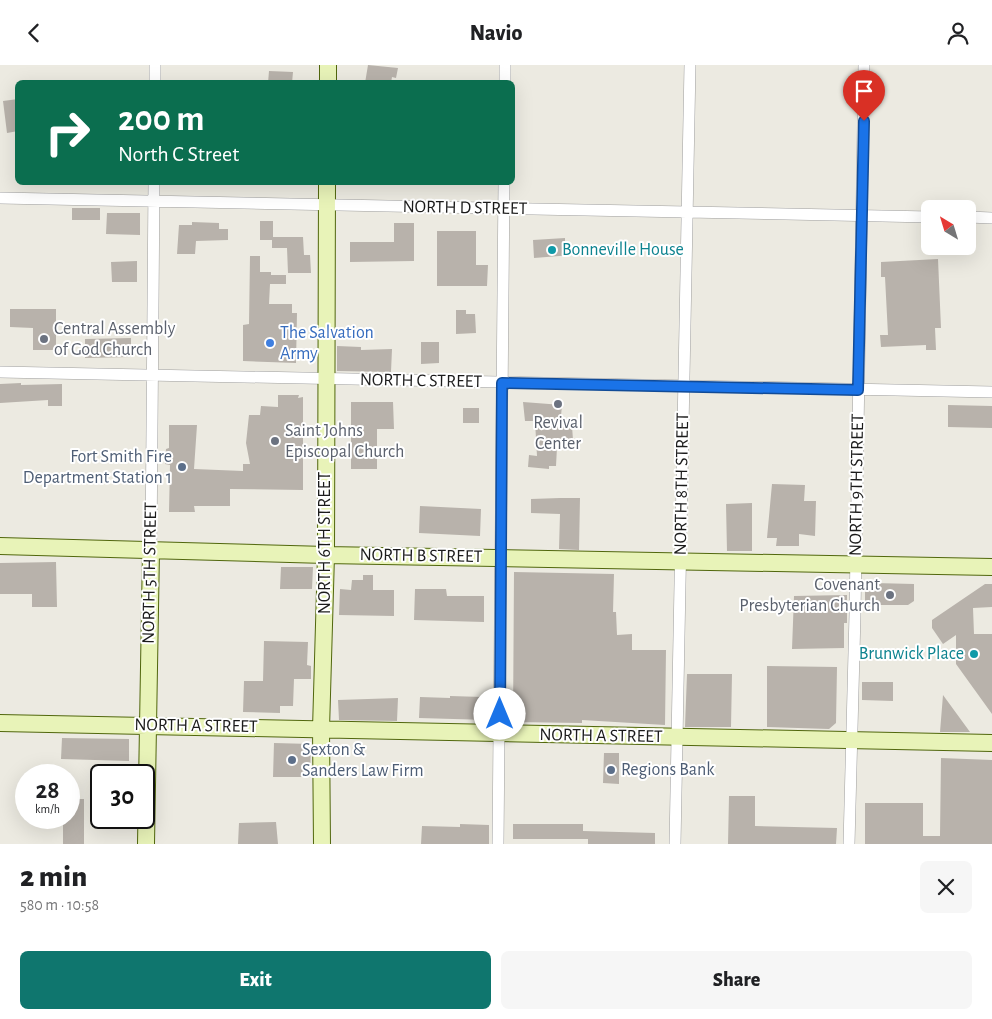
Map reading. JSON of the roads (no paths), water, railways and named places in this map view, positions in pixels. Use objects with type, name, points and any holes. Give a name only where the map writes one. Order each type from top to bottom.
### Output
[{"type":"street","points":[[155,65],[155,80]]},
{"type":"street","points":[[328,65],[328,80]]},
{"type":"street","points":[[505,65],[505,80]]},
{"type":"street","name":"NORTH 8TH STREET","points":[[675,844],[690,65]]},
{"type":"street","name":"NORTH 9TH STREET","points":[[848,844],[856,563],[864,65]]},
{"type":"street","name":"NORTH 5TH STREET","points":[[146,844],[154,185]]},
{"type":"street","name":"NORTH 6TH STREET","points":[[322,844],[321,729],[326,555],[327,185]]},
{"type":"street","points":[[498,844],[504,185]]},
{"type":"street","name":"NORTH D STREET","points":[[0,197],[327,206],[921,217]]},
{"type":"street","points":[[976,217],[992,218]]},
{"type":"street","name":"NORTH C STREET","points":[[0,372],[992,392]]},
{"type":"street","name":"NORTH B STREET","points":[[0,546],[326,555],[990,565]]},
{"type":"street","name":"NORTH A STREET","points":[[0,723],[992,743]]},
{"type":"place","name":"Bonneville House","points":[[552,250]]},
{"type":"place","name":"Central Assembly of God Church","points":[[44,339]]},
{"type":"place","name":"The Salvation Army","points":[[270,343]]},
{"type":"place","name":"Revival Center","points":[[558,404]]},
{"type":"place","name":"Saint Johns Episcopal Church","points":[[275,441]]},
{"type":"place","name":"Fort Smith Fire Department Station 1","points":[[182,467]]},
{"type":"place","name":"Covenant Presbyterian Church","points":[[890,595]]},
{"type":"place","name":"Brunwick Place","points":[[974,654]]},
{"type":"place","name":"Sexton & Sanders Law Firm","points":[[292,760]]},
{"type":"place","name":"Regions Bank","points":[[611,770]]}]
